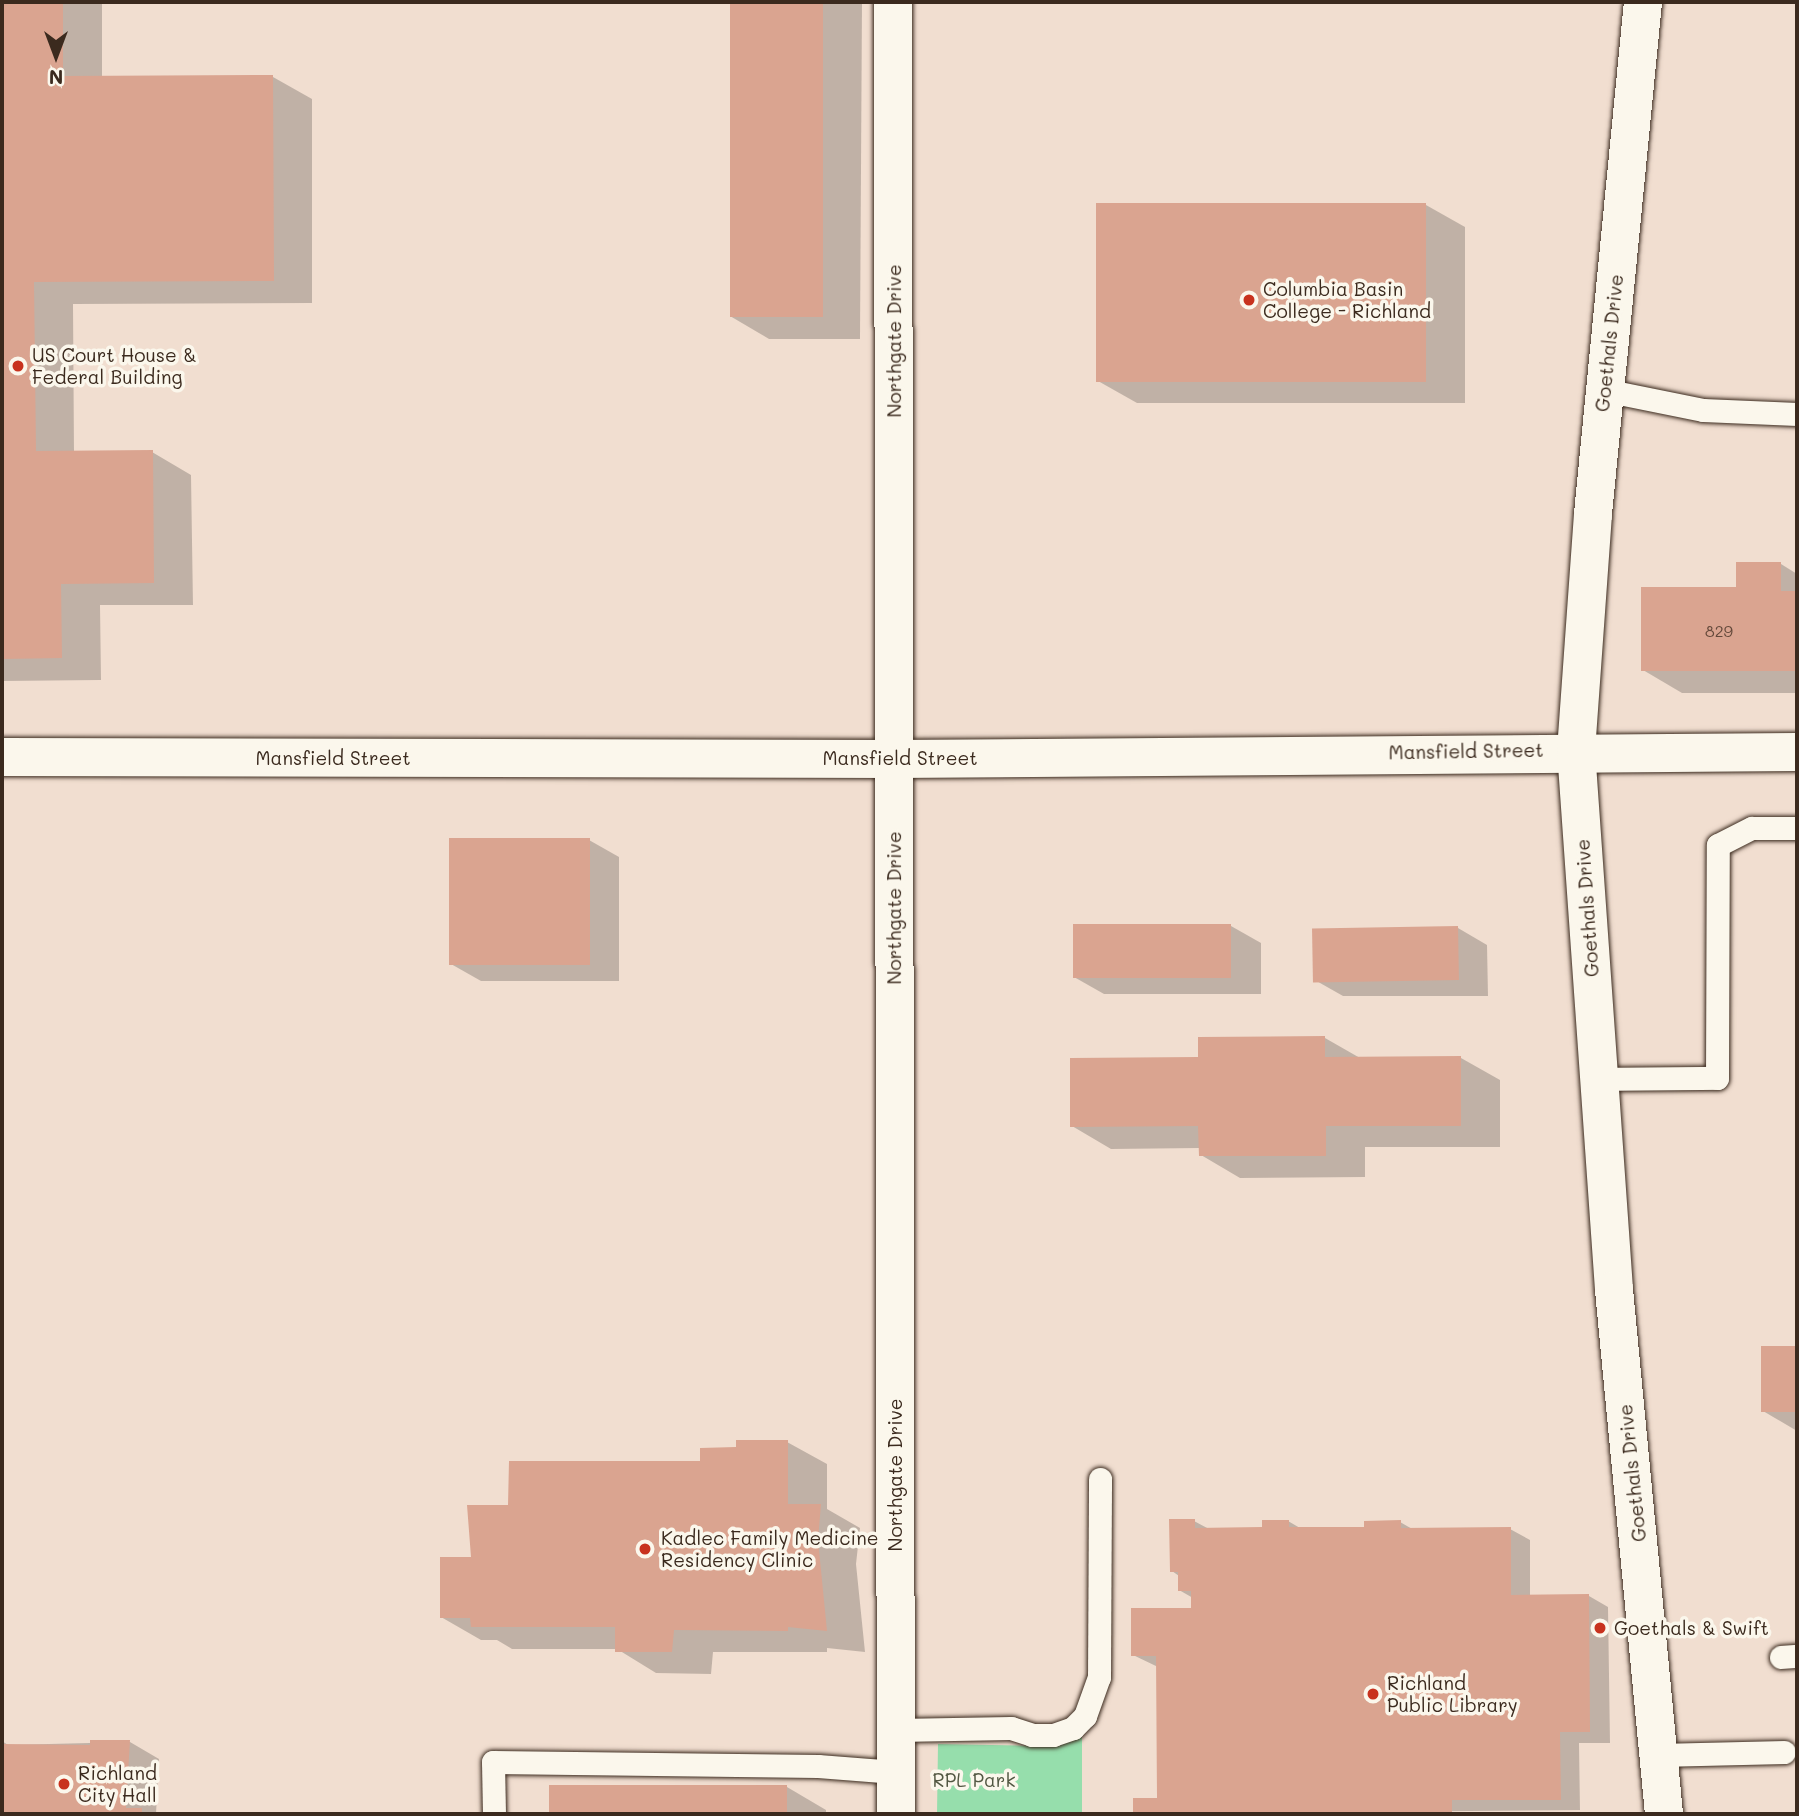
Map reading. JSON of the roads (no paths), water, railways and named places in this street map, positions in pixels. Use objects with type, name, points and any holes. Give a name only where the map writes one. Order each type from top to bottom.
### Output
[{"type":"street","name":"Northgate Drive","points":[[893,2],[896,1814]]},
{"type":"street","name":"Goethals Drive","points":[[1643,2],[1604,390],[1576,750],[1599,1079],[1664,1814]]},
{"type":"street","name":"Mansfield Street","points":[[2,757],[894,759],[1576,750],[1797,752]]},
{"type":"lane","points":[[1604,390],[1703,410],[1797,414]]},
{"type":"lane","points":[[1599,1079],[1717,1078],[1718,845],[1752,828],[1797,828]]},
{"type":"lane","points":[[896,1730],[1011,1728],[1032,1735],[1073,1728],[1085,1716],[1097,1690],[1100,1479]]},
{"type":"lane","points":[[1659,1755],[1784,1752]]},
{"type":"lane","points":[[494,1814],[493,1762],[818,1766],[895,1772]]},
{"type":"place","name":"Columbia Basin College - Richland","points":[[1249,300]]},
{"type":"place","name":"US Court House & Federal Building","points":[[18,366]]},
{"type":"place","name":"Kadlec Family Medicine Residency Clinic","points":[[645,1549]]},
{"type":"place","name":"Goethals & Swift","points":[[1600,1628]]},
{"type":"place","name":"Richland Public Library","points":[[1373,1694]]},
{"type":"place","name":"Richland City Hall","points":[[64,1784]]},
{"type":"park label","name":"RPL Park","points":[[974,1780]]}]
